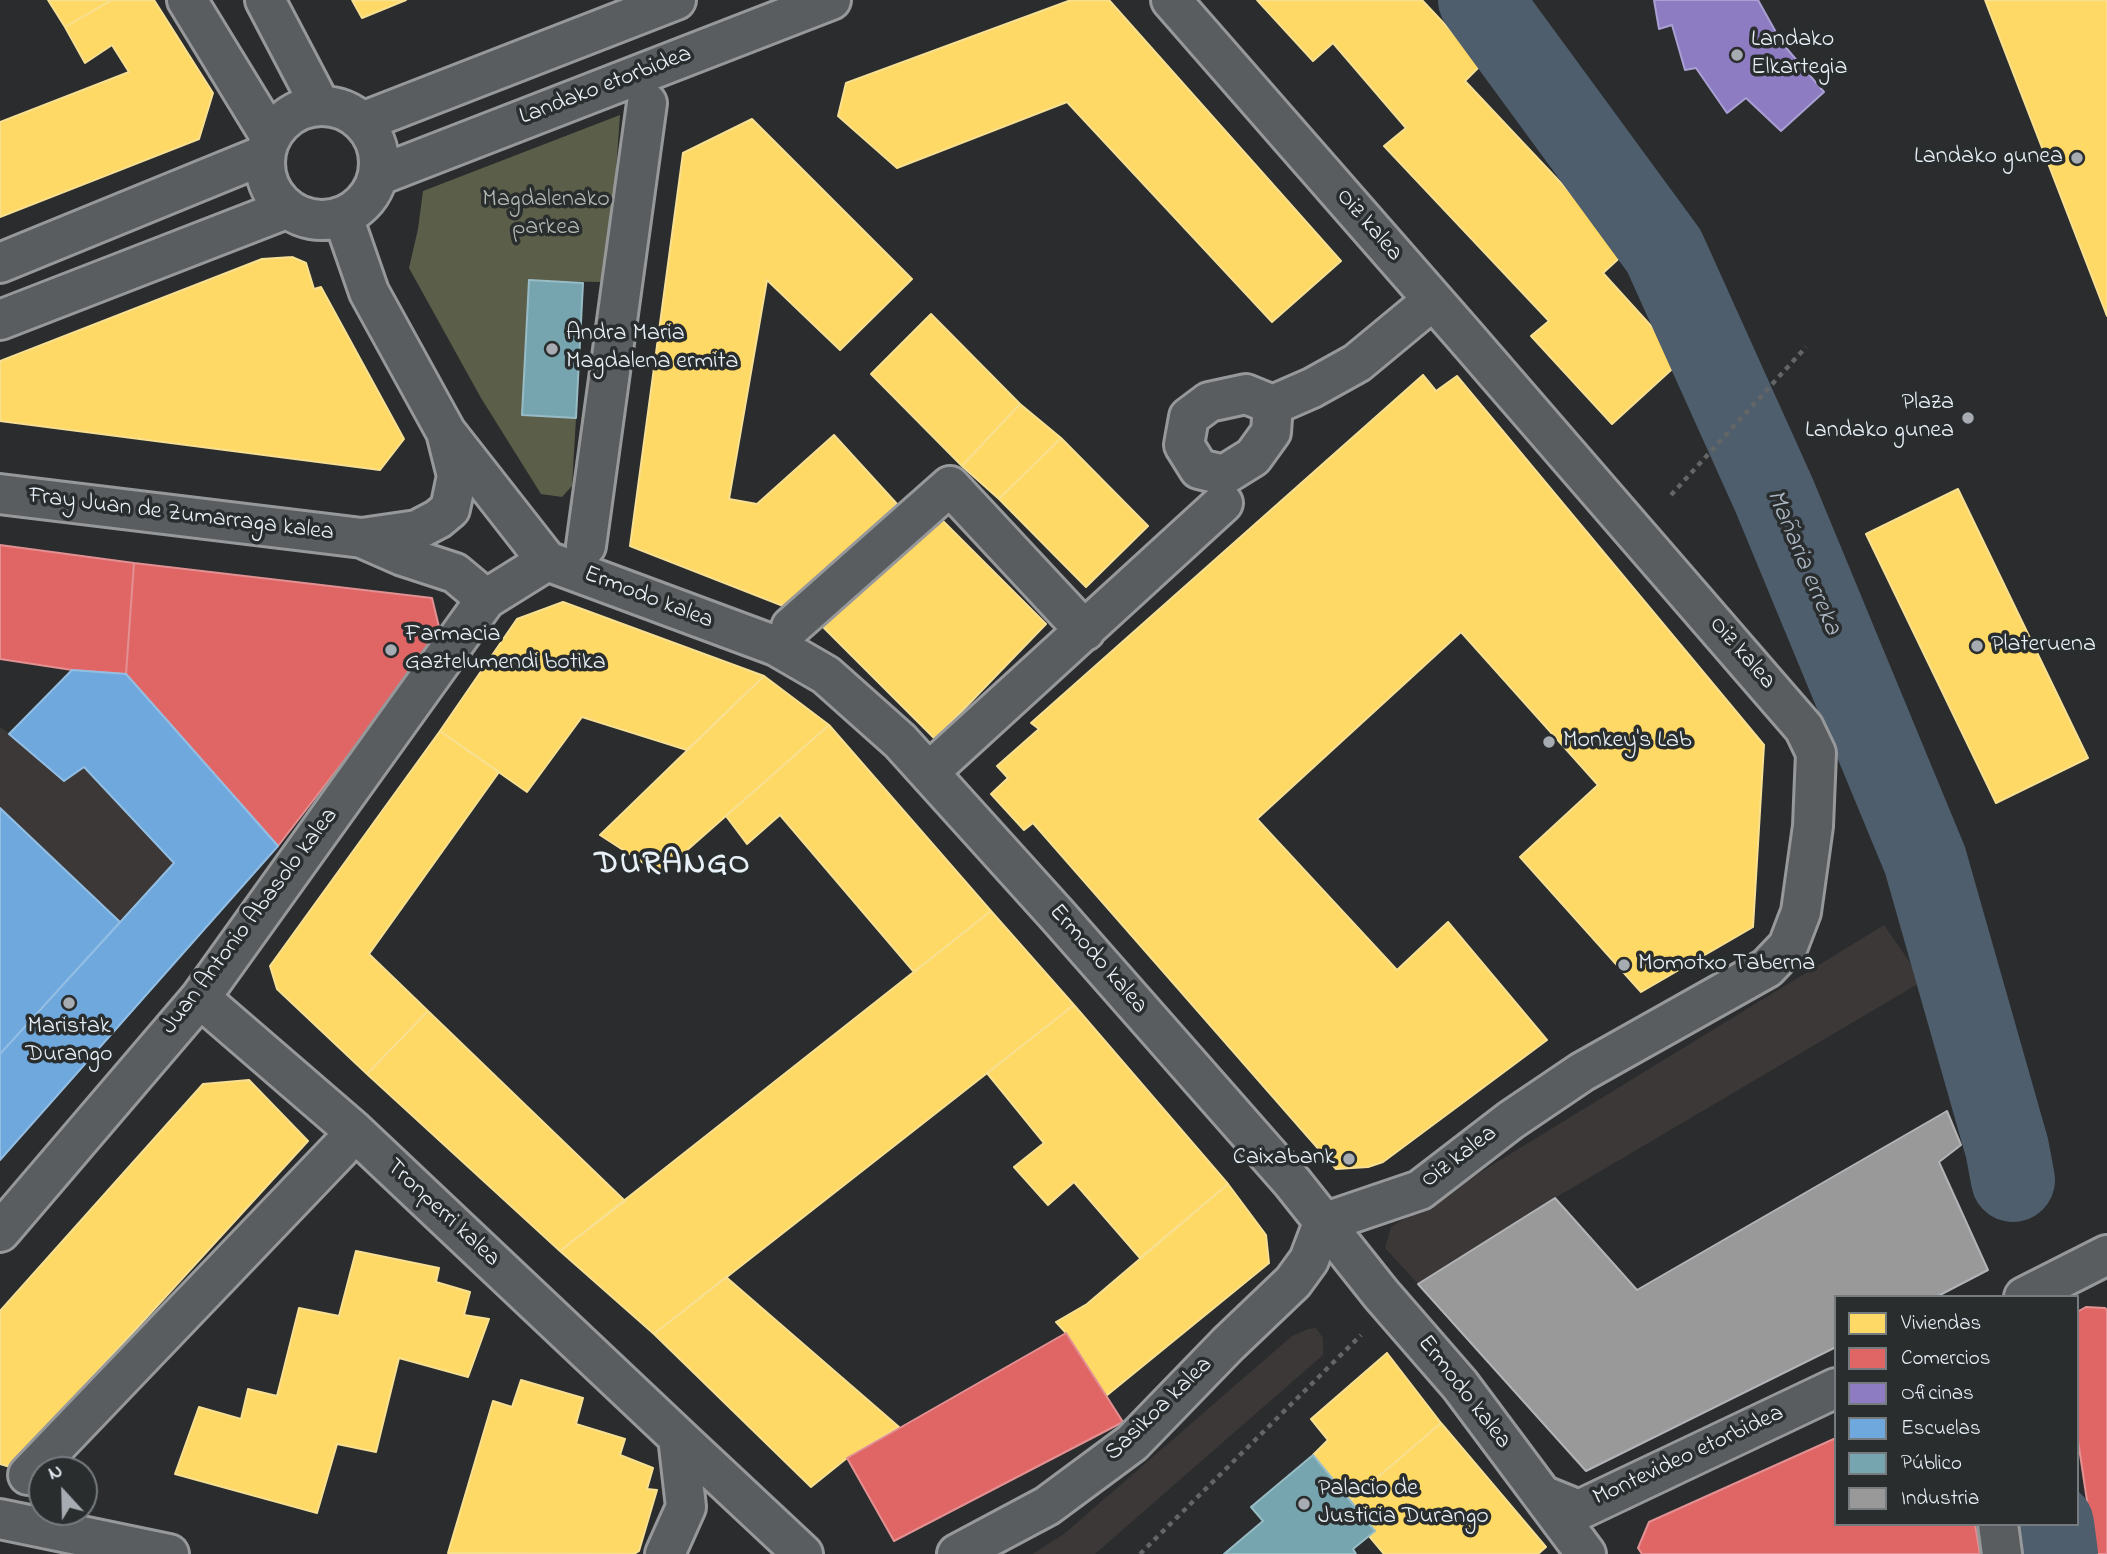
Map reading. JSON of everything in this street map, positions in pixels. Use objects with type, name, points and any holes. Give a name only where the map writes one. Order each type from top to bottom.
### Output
[{"type":"street","points":[[187,0],[267,145]]},
{"type":"street","points":[[265,0],[320,106]]},
{"type":"street","points":[[362,122],[676,0]]},
{"type":"street","name":"Landako etorbidea","points":[[380,175],[831,0]]},
{"type":"street","name":"Oiz kalea","points":[[1171,0],[1804,728],[1816,753],[1813,826],[1801,912],[1788,946],[1767,968],[1583,1072],[1511,1119],[1420,1190],[1323,1223]]},
{"type":"street","points":[[586,546],[647,103]]},
{"type":"street","points":[[320,106],[335,107],[362,122],[373,136],[379,153],[380,175],[360,206],[343,217],[323,220],[304,218],[286,209],[273,194],[265,175],[267,145],[283,120],[300,109],[320,106]]},
{"type":"street","points":[[0,263],[267,145]]},
{"type":"street","points":[[0,320],[286,209]]},
{"type":"street","points":[[343,217],[369,292],[446,432],[547,561],[486,599],[455,573],[403,556],[362,538]]},
{"type":"street","points":[[1273,405],[1312,388],[1357,363],[1433,300]]},
{"type":"street","points":[[362,538],[417,530],[450,509],[457,476],[446,432]]},
{"type":"street","points":[[791,627],[950,486],[1085,631]]},
{"type":"street","name":"Fray Juan de Zumarraga kalea","points":[[0,494],[362,538]]},
{"type":"street","points":[[940,762],[1223,503]]},
{"type":"street","name":"Ermodo kalea","points":[[547,561],[776,646],[826,675],[900,741],[1292,1182],[1323,1223],[1460,1385],[1586,1554]]},
{"type":"street","name":"Juan Antonio Abasolo kalea","points":[[0,1232],[200,998],[486,599]]},
{"type":"street","name":"Tronperri kalea","points":[[200,998],[354,1131],[803,1554]]},
{"type":"street","points":[[47,1456],[340,1149]]},
{"type":"street","name":"Sasikoa kalea","points":[[957,1554],[1046,1506],[1132,1443],[1228,1344],[1293,1282],[1309,1260],[1323,1223]]},
{"type":"street","points":[[2028,1295],[2107,1255]]},
{"type":"street","name":"Montevideo etorbidea","points":[[1542,1495],[1578,1510],[1834,1389]]},
{"type":"street","points":[[665,1554],[686,1507],[678,1437]]},
{"type":"street","points":[[0,1519],[169,1554]]},
{"type":"street","points":[[1998,1526],[2002,1554]]},
{"type":"path","points":[[1671,495],[1806,347]]},
{"type":"path","points":[[1140,1554],[1362,1334]]},
{"type":"shaded area","name":"Maristak Durango","points":[[72,670],[126,674],[278,846],[0,1160],[0,727],[9,733]]},
{"type":"shaded area","points":[[1884,925],[1923,981],[1555,1198],[1418,1284],[1385,1248],[1391,1227]]},
{"type":"shaded area","points":[[1316,1328],[1323,1338],[1323,1355],[1095,1554],[1032,1554],[1064,1534],[1292,1336]]},
{"type":"green space","name":"Magdalenako parkea","points":[[620,115],[608,282],[529,281],[522,414],[576,418],[572,486],[562,497],[541,494],[481,398],[409,268],[423,191]]},
{"type":"building: Viviendas","points":[[48,0],[112,0],[65,27]]},
{"type":"building: Viviendas","points":[[112,0],[154,0],[213,93],[199,139],[0,217],[0,122],[129,72],[112,45],[85,63],[65,27]]},
{"type":"building: Viviendas","points":[[352,0],[406,0],[362,18]]},
{"type":"building: Viviendas","points":[[1071,0],[1109,0],[1341,261],[1272,322],[1067,102],[897,168],[838,116],[846,83]]},
{"type":"building: Viviendas","points":[[1257,0],[1422,0],[1482,64],[1465,81],[1626,252],[1603,273],[1682,360],[1612,424],[1531,336],[1549,321],[1384,146],[1406,128],[1333,43],[1313,61]]},
{"type":"building: Viviendas","name":"Landako gunea","points":[[1985,0],[2107,0],[2107,316]]},
{"type":"building: Viviendas","points":[[752,119],[912,279],[840,350],[767,280],[729,499],[757,504],[834,435],[897,504],[796,611],[630,546],[683,153]]},
{"type":"building: Viviendas","points":[[292,257],[306,263],[314,289],[321,287],[404,439],[380,470],[0,421],[0,361],[262,259]]},
{"type":"building: Viviendas","points":[[931,314],[1020,404],[962,466],[871,374]]},
{"type":"building: Viviendas","points":[[1423,375],[1436,391],[1457,376],[1764,745],[1753,927],[1641,992],[1520,857],[1598,785],[1461,632],[1257,819],[1397,970],[1448,922],[1547,1040],[1383,1162],[1368,1167],[1336,1169],[1033,823],[1024,830],[991,794],[1008,778],[997,766],[1039,729],[1031,723]]},
{"type":"building: Viviendas","points":[[1020,404],[1061,438],[999,499],[962,466]]},
{"type":"building: Viviendas","points":[[1061,438],[1148,526],[1086,587],[999,499]]},
{"type":"building: Viviendas","name":"Plateruena","points":[[1958,489],[2088,758],[1996,803],[1866,534]]},
{"type":"building: Viviendas","points":[[936,514],[1046,624],[935,739],[816,620]]},
{"type":"building: Viviendas","points":[[563,602],[764,676],[687,750],[582,717],[527,792],[440,731],[517,619]]},
{"type":"building: Viviendas","points":[[764,676],[829,725],[660,874],[600,835]]},
{"type":"building: Viviendas","points":[[829,725],[991,911],[914,972],[780,815],[747,844],[726,816]]},
{"type":"building: Viviendas","points":[[440,731],[499,772],[369,954],[428,1011],[367,1074],[277,989],[270,966]]},
{"type":"building: Viviendas","points":[[991,911],[1074,1005],[654,1334],[560,1251]]},
{"type":"building: Viviendas","points":[[1074,1005],[1228,1184],[1140,1258],[1074,1182],[1048,1205],[1014,1167],[1044,1143],[987,1073]]},
{"type":"building: Viviendas","points":[[428,1011],[625,1201],[560,1251],[367,1074]]},
{"type":"building: Viviendas","points":[[249,1080],[308,1141],[10,1467],[0,1464],[0,1311],[203,1084]]},
{"type":"building: Viviendas","points":[[1228,1184],[1266,1235],[1269,1263],[1106,1396],[1066,1333],[1056,1322],[1087,1304]]},
{"type":"building: Viviendas","points":[[356,1251],[439,1268],[436,1282],[470,1292],[464,1315],[489,1319],[468,1377],[399,1358],[376,1452],[337,1444],[317,1513],[175,1474],[199,1407],[241,1419],[248,1389],[277,1396],[299,1308],[339,1316]]},
{"type":"building: Viviendas","points":[[726,1277],[899,1427],[847,1458],[811,1487],[654,1334]]},
{"type":"building: Viviendas","points":[[1387,1353],[1441,1423],[1350,1501],[1313,1455],[1328,1440],[1311,1419]]},
{"type":"building: Viviendas","points":[[521,1380],[583,1398],[576,1424],[625,1439],[620,1455],[653,1468],[647,1489],[657,1490],[639,1551],[634,1554],[448,1553],[493,1401],[512,1407]]},
{"type":"building: Viviendas","points":[[1441,1423],[1546,1547],[1538,1554],[1384,1554],[1369,1536],[1375,1531],[1350,1501]]},
{"type":"building: Comercios","points":[[0,545],[134,563],[126,674],[72,670],[0,659]]},
{"type":"building: Comercios","points":[[134,563],[432,598],[441,635],[278,846],[126,674]]},
{"type":"building: Comercios","points":[[2086,1307],[2107,1310],[2107,1554],[2095,1554],[2079,1447],[2079,1311]]},
{"type":"building: Comercios","points":[[1066,1333],[1123,1422],[894,1541],[847,1458]]},
{"type":"building: Comercios","points":[[1834,1439],[1834,1526],[1975,1526],[1980,1554],[1642,1554],[1638,1548],[1649,1522]]},
{"type":"building: Oficinas","name":"Landako Elkartegia","points":[[1654,0],[1758,0],[1782,43],[1824,92],[1781,131],[1746,98],[1727,113],[1696,68],[1685,70],[1672,25],[1659,29]]},
{"type":"building: Escuelas","name":"Maristak Durango","points":[[72,670],[126,674],[278,846],[0,1160],[0,1054],[174,863],[84,767],[64,781],[9,734]]},
{"type":"building: Escuelas","points":[[0,808],[120,922],[0,1054]]},
{"type":"building: Público","name":"Andra Maria Magdalena ermita","points":[[529,280],[583,283],[576,418],[522,415]]},
{"type":"building: Público","name":"Palacio de Justicia Durango","points":[[1313,1455],[1375,1531],[1353,1549],[1356,1554],[1224,1554],[1263,1521],[1251,1507]]},
{"type":"building: Industria","points":[[1947,1111],[1961,1145],[1939,1162],[1988,1270],[1940,1295],[1834,1295],[1834,1348],[1586,1471],[1418,1284],[1555,1198],[1637,1290]]},
{"type":"waterway","name":"Mañaria erreka","points":[[1480,0],[1664,251],[1774,495],[1925,860],[2007,1148],[2013,1180]]},
{"type":"waterway","name":"Mañaria erreka","points":[[2052,1526],[2056,1554]]},
{"type":"place","name":"Landako Elkartegia","points":[[1737,55]]},
{"type":"place","name":"Landako gunea","points":[[2077,158]]},
{"type":"place","name":"Andra Maria Magdalena ermita","points":[[552,349]]},
{"type":"place","name":"Plaza Landako gunea","points":[[1968,418]]},
{"type":"place","name":"Plateruena","points":[[1977,646]]},
{"type":"place","name":"Farmacia Gaztelumendi botika","points":[[391,650]]},
{"type":"place","name":"Monkey's Lab","points":[[1549,742]]},
{"type":"place","name":"Momotxo Taberna","points":[[1624,965]]},
{"type":"place","name":"Maristak Durango","points":[[69,1003]]},
{"type":"place","name":"Caixabank","points":[[1349,1159]]},
{"type":"place","name":"Palacio de Justicia Durango","points":[[1304,1504]]},
{"type":"district","name":"DURANGO","points":[[673,867]]}]
